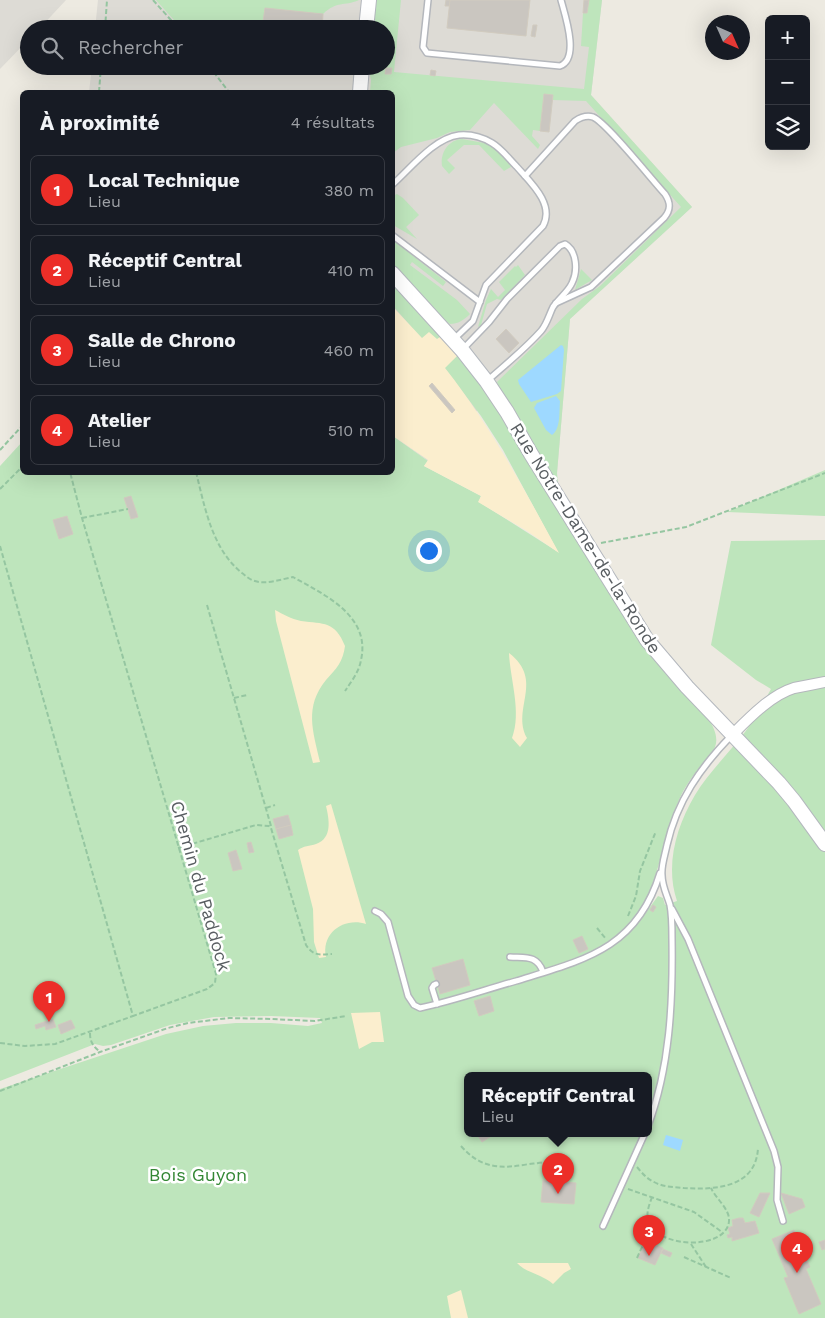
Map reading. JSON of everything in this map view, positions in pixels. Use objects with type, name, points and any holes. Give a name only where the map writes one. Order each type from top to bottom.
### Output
[{"type":"main road","points":[[367,20],[369,0]]},
{"type":"main road","points":[[358,90],[360,75]]},
{"type":"main road","name":"Rue Notre-Dame-de-la-Ronde","points":[[395,276],[457,345],[487,382],[647,640],[687,687],[794,801],[825,844]]},
{"type":"street","points":[[732,735],[753,714],[792,689],[825,682]]},
{"type":"lane","points":[[428,0],[423,47],[426,53],[560,66],[568,60],[570,38],[561,0]]},
{"type":"lane","points":[[525,176],[575,121],[585,116],[590,116],[603,125],[665,194],[670,204],[667,215],[597,282],[585,290],[556,303]]},
{"type":"lane","points":[[395,182],[435,146],[445,140],[460,135],[476,136],[501,150],[542,198],[546,211],[545,222],[538,232],[486,284],[473,321],[457,345]]},
{"type":"lane","points":[[395,237],[480,302]]},
{"type":"lane","points":[[457,345],[490,322],[507,299],[560,246],[566,244],[574,258],[574,277],[568,288],[556,303],[542,330],[487,382]]},
{"type":"lane","points":[[652,1114],[659,1092],[667,1051],[672,966],[670,906],[662,876],[664,860],[672,824],[688,789],[704,766],[732,735]]},
{"type":"lane","points":[[375,912],[381,914],[388,922],[407,991],[412,1002],[419,1008],[543,972],[591,956],[610,945],[626,932],[646,908],[664,860]]},
{"type":"lane","points":[[670,906],[688,939],[774,1151],[778,1167],[777,1200],[783,1221]]},
{"type":"lane","points":[[510,957],[535,960],[539,963],[543,972]]},
{"type":"lane","points":[[436,984],[432,988],[437,1004]]},
{"type":"lane","points":[[603,1226],[643,1137]]},
{"type":"path","points":[[106,20],[107,0]]},
{"type":"path","points":[[153,0],[171,20]]},
{"type":"path","points":[[99,90],[100,75]]},
{"type":"path","points":[[216,75],[227,90]]},
{"type":"path","points":[[0,450],[20,428]]},
{"type":"path","points":[[0,489],[20,469]]},
{"type":"path","points":[[588,545],[686,527],[825,473]]},
{"type":"path","name":"Chemin du Paddock","points":[[71,475],[216,974],[215,983],[207,989],[133,1016]]},
{"type":"path","points":[[197,475],[217,542],[224,554],[239,570],[255,581],[263,582],[293,577],[334,601],[357,625],[362,641],[362,656],[358,668],[345,691]]},
{"type":"path","points":[[82,518],[128,509]]},
{"type":"path","points":[[0,546],[133,1016],[54,1044],[41,1046],[0,1043]]},
{"type":"path","points":[[207,605],[306,945],[311,952],[317,955],[332,954]]},
{"type":"path","points":[[234,698],[247,695]]},
{"type":"path","points":[[266,808],[276,805]]},
{"type":"path","points":[[178,848],[256,825],[267,825],[271,828]]},
{"type":"path","points":[[626,932],[626,921],[636,896],[640,871],[656,831]]},
{"type":"path","points":[[597,928],[610,945]]},
{"type":"path","points":[[0,1091],[100,1052],[168,1028],[188,1023],[229,1018],[316,1021],[346,1016]]},
{"type":"path","points":[[90,1032],[91,1042],[100,1052]]},
{"type":"path","points":[[460,1146],[478,1160],[500,1168],[547,1162],[556,1158]]},
{"type":"path","points":[[632,1161],[644,1176],[657,1184],[687,1188],[711,1188],[731,1184],[744,1177],[756,1162],[758,1148]]},
{"type":"path","points":[[621,1187],[694,1212],[723,1233]]},
{"type":"path","points":[[652,1197],[647,1216],[651,1227],[658,1235],[667,1239],[690,1243],[709,1240],[723,1233],[728,1225],[728,1214],[715,1197],[711,1188]]},
{"type":"path","points":[[637,1258],[651,1227]]},
{"type":"path","points":[[690,1243],[706,1267]]},
{"type":"path","points":[[684,1257],[731,1278]]},
{"type":"shaded area","points":[[0,0],[66,0],[47,20],[20,20],[20,48],[0,69]]},
{"type":"shaded area","points":[[98,0],[602,0],[591,95],[692,207],[570,319],[557,473],[502,385],[428,461],[395,437],[395,90],[89,90],[91,75],[395,75],[395,20],[96,20]]},
{"type":"green space","points":[[156,0],[359,0],[337,5],[323,14],[265,8],[263,20],[174,20]]},
{"type":"green space","points":[[373,0],[401,0],[395,62],[395,20],[371,20]]},
{"type":"green space","points":[[589,0],[602,0],[591,95],[692,207],[570,319],[557,473],[558,484],[502,394],[497,382],[582,299],[600,286],[681,207],[586,101],[553,100],[553,95],[544,94],[540,131],[533,130],[532,136],[540,145],[538,149],[494,103],[470,130],[450,132],[437,138],[401,147],[395,152],[395,90],[370,90],[370,75],[395,75],[395,72],[584,89],[589,47],[581,46],[583,13],[587,13]]},
{"type":"green space","points":[[462,139],[490,144],[510,163],[511,167],[504,171],[479,145],[464,145],[447,160],[455,168],[449,174],[442,166],[442,156],[449,145]]},
{"type":"green space","points":[[397,194],[403,198],[419,215],[406,227],[417,239],[395,226],[395,195]]},
{"type":"green space","points":[[395,242],[446,282],[443,286],[412,262],[410,265],[457,300],[470,314],[461,321],[450,324],[436,314],[395,268]]},
{"type":"green space","points":[[518,265],[525,275],[501,300],[497,299],[487,304],[481,325],[478,327],[491,289],[498,297],[505,290],[499,282]]},
{"type":"green space","points":[[581,269],[592,280],[575,290]]},
{"type":"green space","points":[[395,287],[440,337],[437,340],[422,339],[395,308]]},
{"type":"green space","name":"Bois Guyon","points":[[457,356],[480,383],[708,718],[715,732],[716,743],[714,749],[690,780],[679,800],[656,874],[638,915],[642,918],[658,896],[663,898],[665,905],[677,901],[672,874],[672,861],[682,820],[695,795],[749,727],[771,689],[756,680],[711,645],[731,541],[825,540],[825,1318],[0,1318],[0,1089],[166,1034],[203,1026],[236,1023],[271,1023],[308,1026],[322,1023],[320,1018],[271,1016],[214,1017],[170,1025],[111,1045],[95,1044],[0,1081],[0,466],[20,444],[20,475],[395,475],[395,437],[428,461],[424,466],[481,496],[479,502],[558,552],[503,450],[481,416],[444,367]]},
{"type":"green space","points":[[825,470],[825,516],[727,512]]},
{"type":"sand","points":[[395,309],[422,338],[429,332],[437,339],[440,337],[457,356],[445,368],[492,435],[559,553],[527,531],[478,502],[481,496],[424,466],[428,460],[395,437]]},
{"type":"sand","points":[[275,610],[297,620],[328,625],[337,632],[345,646],[343,657],[319,690],[315,700],[312,720],[320,762],[313,763],[276,621]]},
{"type":"sand","points":[[509,653],[519,663],[525,674],[526,695],[522,716],[527,738],[520,747],[512,738],[515,728],[516,707]]},
{"type":"sand","points":[[331,804],[366,924],[350,923],[336,929],[327,941],[325,948],[326,957],[319,958],[314,942],[313,909],[298,850],[316,844],[325,837],[328,828],[326,806]]},
{"type":"sand","points":[[380,1012],[384,1042],[372,1042],[359,1049],[351,1013]]},
{"type":"sand","points":[[517,1263],[568,1263],[571,1269],[553,1284]]},
{"type":"sand","points":[[461,1290],[468,1318],[451,1318],[447,1296]]},
{"type":"water","points":[[561,345],[564,350],[561,391],[531,402],[518,380]]},
{"type":"water","points":[[556,396],[560,401],[559,420],[557,429],[552,435],[546,430],[534,408],[537,403]]},
{"type":"water","points":[[666,1135],[683,1140],[680,1151],[663,1145]]},
{"type":"building","points":[[446,0],[450,0],[450,6],[445,6]]},
{"type":"building","points":[[450,0],[530,0],[526,36],[447,28]]},
{"type":"building","points":[[584,0],[589,0],[587,13],[583,13]]},
{"type":"building","points":[[265,8],[323,14],[323,20],[263,20]]},
{"type":"building","points":[[533,25],[537,25],[535,37],[531,36]]},
{"type":"building","points":[[431,70],[436,71],[435,76],[430,75]]},
{"type":"building","points":[[544,94],[553,95],[549,132],[540,131]]},
{"type":"building","points":[[506,329],[519,343],[509,353],[496,339]]},
{"type":"building","points":[[432,383],[455,410],[452,413],[429,386]]},
{"type":"building","points":[[131,496],[138,517],[131,519],[124,498]]},
{"type":"building","points":[[67,516],[73,534],[59,539],[53,520]]},
{"type":"building","points":[[288,815],[291,825],[276,829],[273,819]]},
{"type":"building","points":[[291,825],[293,835],[279,839],[276,829]]},
{"type":"building","points":[[251,842],[254,852],[249,853],[247,843]]},
{"type":"building","points":[[236,850],[242,869],[233,871],[228,853]]},
{"type":"building","points":[[653,905],[656,907],[653,912],[650,910]]},
{"type":"building","points":[[582,936],[588,949],[579,953],[573,940]]},
{"type":"building","points":[[463,959],[470,985],[440,994],[432,968]]},
{"type":"building","points":[[490,996],[494,1011],[479,1016],[474,1001]]},
{"type":"building","points":[[53,1019],[56,1027],[46,1030],[45,1026],[36,1029],[35,1025]]},
{"type":"building","points":[[71,1020],[75,1028],[61,1034],[58,1025]]},
{"type":"building","points":[[479,1137],[490,1137],[482,1142]]},
{"type":"building","points":[[543,1180],[576,1183],[574,1204],[541,1202]]},
{"type":"building","points":[[760,1193],[770,1193],[759,1217],[750,1213]]},
{"type":"building","points":[[781,1193],[802,1199],[805,1207],[789,1214]]},
{"type":"building","points":[[743,1218],[745,1223],[755,1221],[759,1233],[732,1241],[732,1237],[728,1238],[727,1235],[730,1234],[728,1228],[733,1226],[732,1220]]},
{"type":"building","points":[[794,1230],[810,1267],[806,1269],[821,1304],[799,1314],[784,1278],[788,1277],[772,1239]]},
{"type":"building","points":[[825,1240],[825,1249],[822,1250],[819,1242]]},
{"type":"building","points":[[649,1242],[663,1248],[655,1265],[638,1258],[643,1246],[646,1247]]},
{"type":"building","points":[[663,1249],[672,1253],[670,1257],[661,1253]]},
{"type":"place","name":"Local Technique","points":[[49,1022]]},
{"type":"place","name":"Réceptif Central","points":[[558,1194]]},
{"type":"place","name":"Salle de Chrono","points":[[649,1256]]},
{"type":"place","name":"Atelier","points":[[797,1273]]}]
